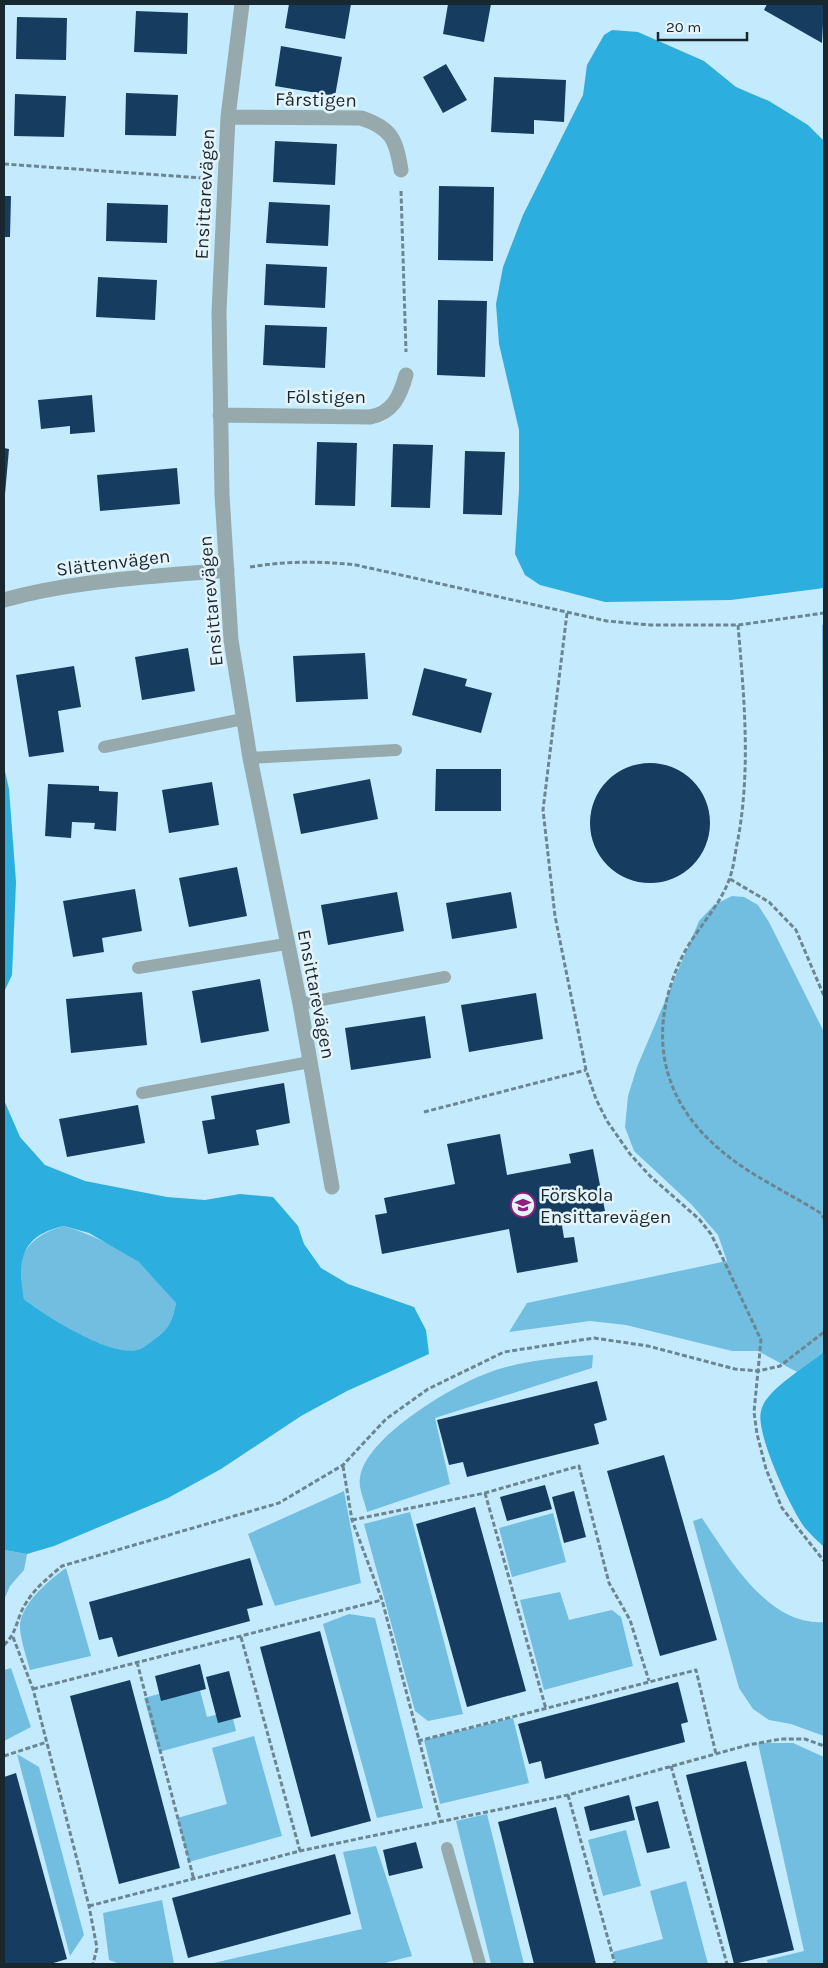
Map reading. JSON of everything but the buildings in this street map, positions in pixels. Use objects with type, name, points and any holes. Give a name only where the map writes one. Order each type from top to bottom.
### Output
[{"type":"street","name":"Ensittarevägen","points":[[242,4],[228,117],[219,312],[222,495],[231,640],[250,758],[286,944],[300,1004],[332,1187]]},
{"type":"street","name":"Fårstigen","points":[[228,117],[362,118],[376,123],[389,132],[397,148],[401,170]]},
{"type":"street","name":"Fölstigen","points":[[220,415],[370,418],[384,415],[401,394],[406,375]]},
{"type":"street","name":"Slättenvägen","points":[[4,600],[27,593],[113,581],[227,570]]},
{"type":"lane","points":[[104,746],[243,719]]},
{"type":"lane","points":[[250,758],[396,750]]},
{"type":"lane","points":[[138,968],[286,944]]},
{"type":"lane","points":[[300,1004],[445,977]]},
{"type":"lane","points":[[142,1093],[310,1062]]},
{"type":"lane","points":[[447,1848],[480,1964]]},
{"type":"path","points":[[4,164],[224,180]]},
{"type":"path","points":[[401,170],[406,375]]},
{"type":"path","points":[[227,570],[282,561],[319,561],[356,565],[607,621],[650,624],[738,625],[824,613]]},
{"type":"path","points":[[567,613],[542,810],[555,916],[586,1070],[596,1099],[607,1121],[630,1154],[650,1176],[699,1219],[711,1234],[761,1340],[754,1412],[757,1434],[766,1469],[782,1508],[824,1561]]},
{"type":"path","points":[[738,625],[745,718],[745,777],[740,826],[730,879],[682,956],[667,998],[662,1024],[666,1071],[680,1104],[699,1130],[730,1158],[819,1212],[824,1218]]},
{"type":"path","points":[[730,879],[769,902],[796,930],[824,996]]},
{"type":"path","points":[[424,1112],[586,1070]]},
{"type":"path","points":[[4,1645],[13,1636],[25,1604],[42,1583],[62,1566],[279,1503],[343,1466],[386,1418],[428,1389],[504,1352],[594,1338],[648,1346],[735,1369],[758,1371],[780,1366],[824,1332]]},
{"type":"path","points":[[343,1466],[352,1520],[382,1600],[447,1848]]},
{"type":"path","points":[[352,1520],[485,1493],[578,1466],[609,1583],[630,1620],[648,1681]]},
{"type":"path","points":[[485,1493],[546,1709]]},
{"type":"path","points":[[33,1690],[382,1600]]},
{"type":"path","points":[[13,1636],[33,1690],[89,1906],[97,1948],[93,1964]]},
{"type":"path","points":[[241,1637],[300,1851]]},
{"type":"path","points":[[137,1662],[194,1880]]},
{"type":"path","points":[[418,1741],[696,1670],[716,1754]]},
{"type":"path","points":[[89,1906],[300,1851],[568,1795],[716,1754],[781,1739],[805,1739],[824,1746]]},
{"type":"path","points":[[4,1756],[47,1742]]},
{"type":"path","points":[[671,1766],[727,1964]]},
{"type":"path","points":[[568,1795],[614,1964]]},
{"type":"shaded area","points":[[612,30],[638,32],[704,61],[736,87],[769,101],[808,125],[824,141],[824,588],[731,600],[605,602],[540,585],[525,575],[515,554],[519,490],[519,430],[499,344],[496,304],[503,267],[523,215],[583,95],[587,65],[604,35]]},
{"type":"shaded area","points":[[824,624],[824,756],[823,757],[822,625]]},
{"type":"shaded area","points":[[4,767],[9,789],[16,882],[12,975],[4,992]]},
{"type":"shaded area","points":[[732,896],[744,897],[758,905],[769,922],[824,1032],[824,1351],[799,1373],[758,1351],[732,1351],[626,1325],[590,1321],[509,1332],[527,1303],[727,1261],[718,1235],[692,1205],[634,1151],[625,1127],[628,1096],[637,1067],[699,921],[714,905]]},
{"type":"shaded area","points":[[4,1100],[20,1137],[45,1165],[85,1181],[167,1197],[205,1200],[240,1194],[273,1197],[298,1226],[304,1244],[321,1268],[348,1284],[414,1307],[426,1330],[429,1354],[347,1391],[301,1416],[221,1469],[168,1498],[54,1546],[27,1554],[4,1550]],"holes":[[[64,1226],[89,1233],[139,1262],[176,1303],[172,1319],[167,1327],[160,1335],[140,1349],[128,1351],[97,1342],[63,1325],[24,1299],[21,1272],[22,1261],[25,1251],[31,1243],[50,1230]]]},
{"type":"shaded area","points":[[64,1226],[103,1241],[139,1262],[154,1276],[176,1303],[172,1319],[167,1327],[146,1346],[128,1351],[97,1343],[63,1325],[24,1299],[19,1275],[23,1256],[32,1242],[47,1232]]},
{"type":"shaded area","points":[[824,1351],[824,1547],[805,1528],[783,1488],[763,1436],[761,1411],[764,1402],[779,1386]]},
{"type":"shaded area","points":[[593,1355],[592,1368],[435,1418],[450,1484],[367,1512],[360,1482],[365,1463],[392,1431],[411,1416],[451,1391],[485,1374],[538,1360]]},
{"type":"shaded area","points":[[344,1491],[361,1583],[275,1606],[248,1534]]},
{"type":"shaded area","points":[[410,1512],[463,1714],[428,1721],[415,1711],[364,1524]]},
{"type":"shaded area","points":[[553,1513],[566,1562],[512,1577],[499,1528]]},
{"type":"shaded area","points":[[702,1518],[738,1570],[768,1601],[785,1613],[804,1620],[824,1622],[824,1736],[791,1724],[769,1720],[753,1709],[739,1688],[693,1521]]},
{"type":"shaded area","points":[[4,1550],[27,1554],[24,1570],[10,1586],[4,1600]]},
{"type":"shaded area","points":[[66,1568],[91,1656],[30,1670],[21,1634],[20,1624],[22,1616],[38,1592]]},
{"type":"shaded area","points":[[560,1592],[569,1620],[612,1610],[621,1617],[633,1666],[544,1690],[520,1600]]},
{"type":"shaded area","points":[[349,1614],[375,1618],[423,1808],[377,1818],[323,1624]]},
{"type":"shaded area","points":[[11,1668],[31,1727],[4,1741],[4,1670]]},
{"type":"shaded area","points":[[198,1683],[207,1717],[231,1711],[236,1731],[159,1752],[144,1698]]},
{"type":"shaded area","points":[[513,1718],[529,1783],[440,1804],[424,1740]]},
{"type":"shaded area","points":[[254,1736],[282,1836],[189,1862],[177,1818],[227,1804],[212,1748]]},
{"type":"shaded area","points":[[758,1743],[793,1743],[824,1757],[824,1964],[768,1964],[767,1960],[804,1951]]},
{"type":"shaded area","points":[[17,1754],[39,1767],[84,1935],[70,1956]]},
{"type":"shaded area","points":[[487,1814],[524,1964],[491,1964],[456,1821]]},
{"type":"shaded area","points":[[626,1830],[641,1886],[603,1896],[588,1840]]},
{"type":"shaded area","points":[[376,1846],[412,1956],[381,1964],[209,1964],[362,1929],[343,1852]]},
{"type":"shaded area","points":[[686,1881],[708,1964],[616,1964],[613,1952],[663,1939],[650,1891]]},
{"type":"shaded area","points":[[162,1900],[174,1964],[120,1964],[109,1960],[103,1913]]},
{"type":"place","name":"Förskola Ensittarevägen","points":[[523,1205]]}]
